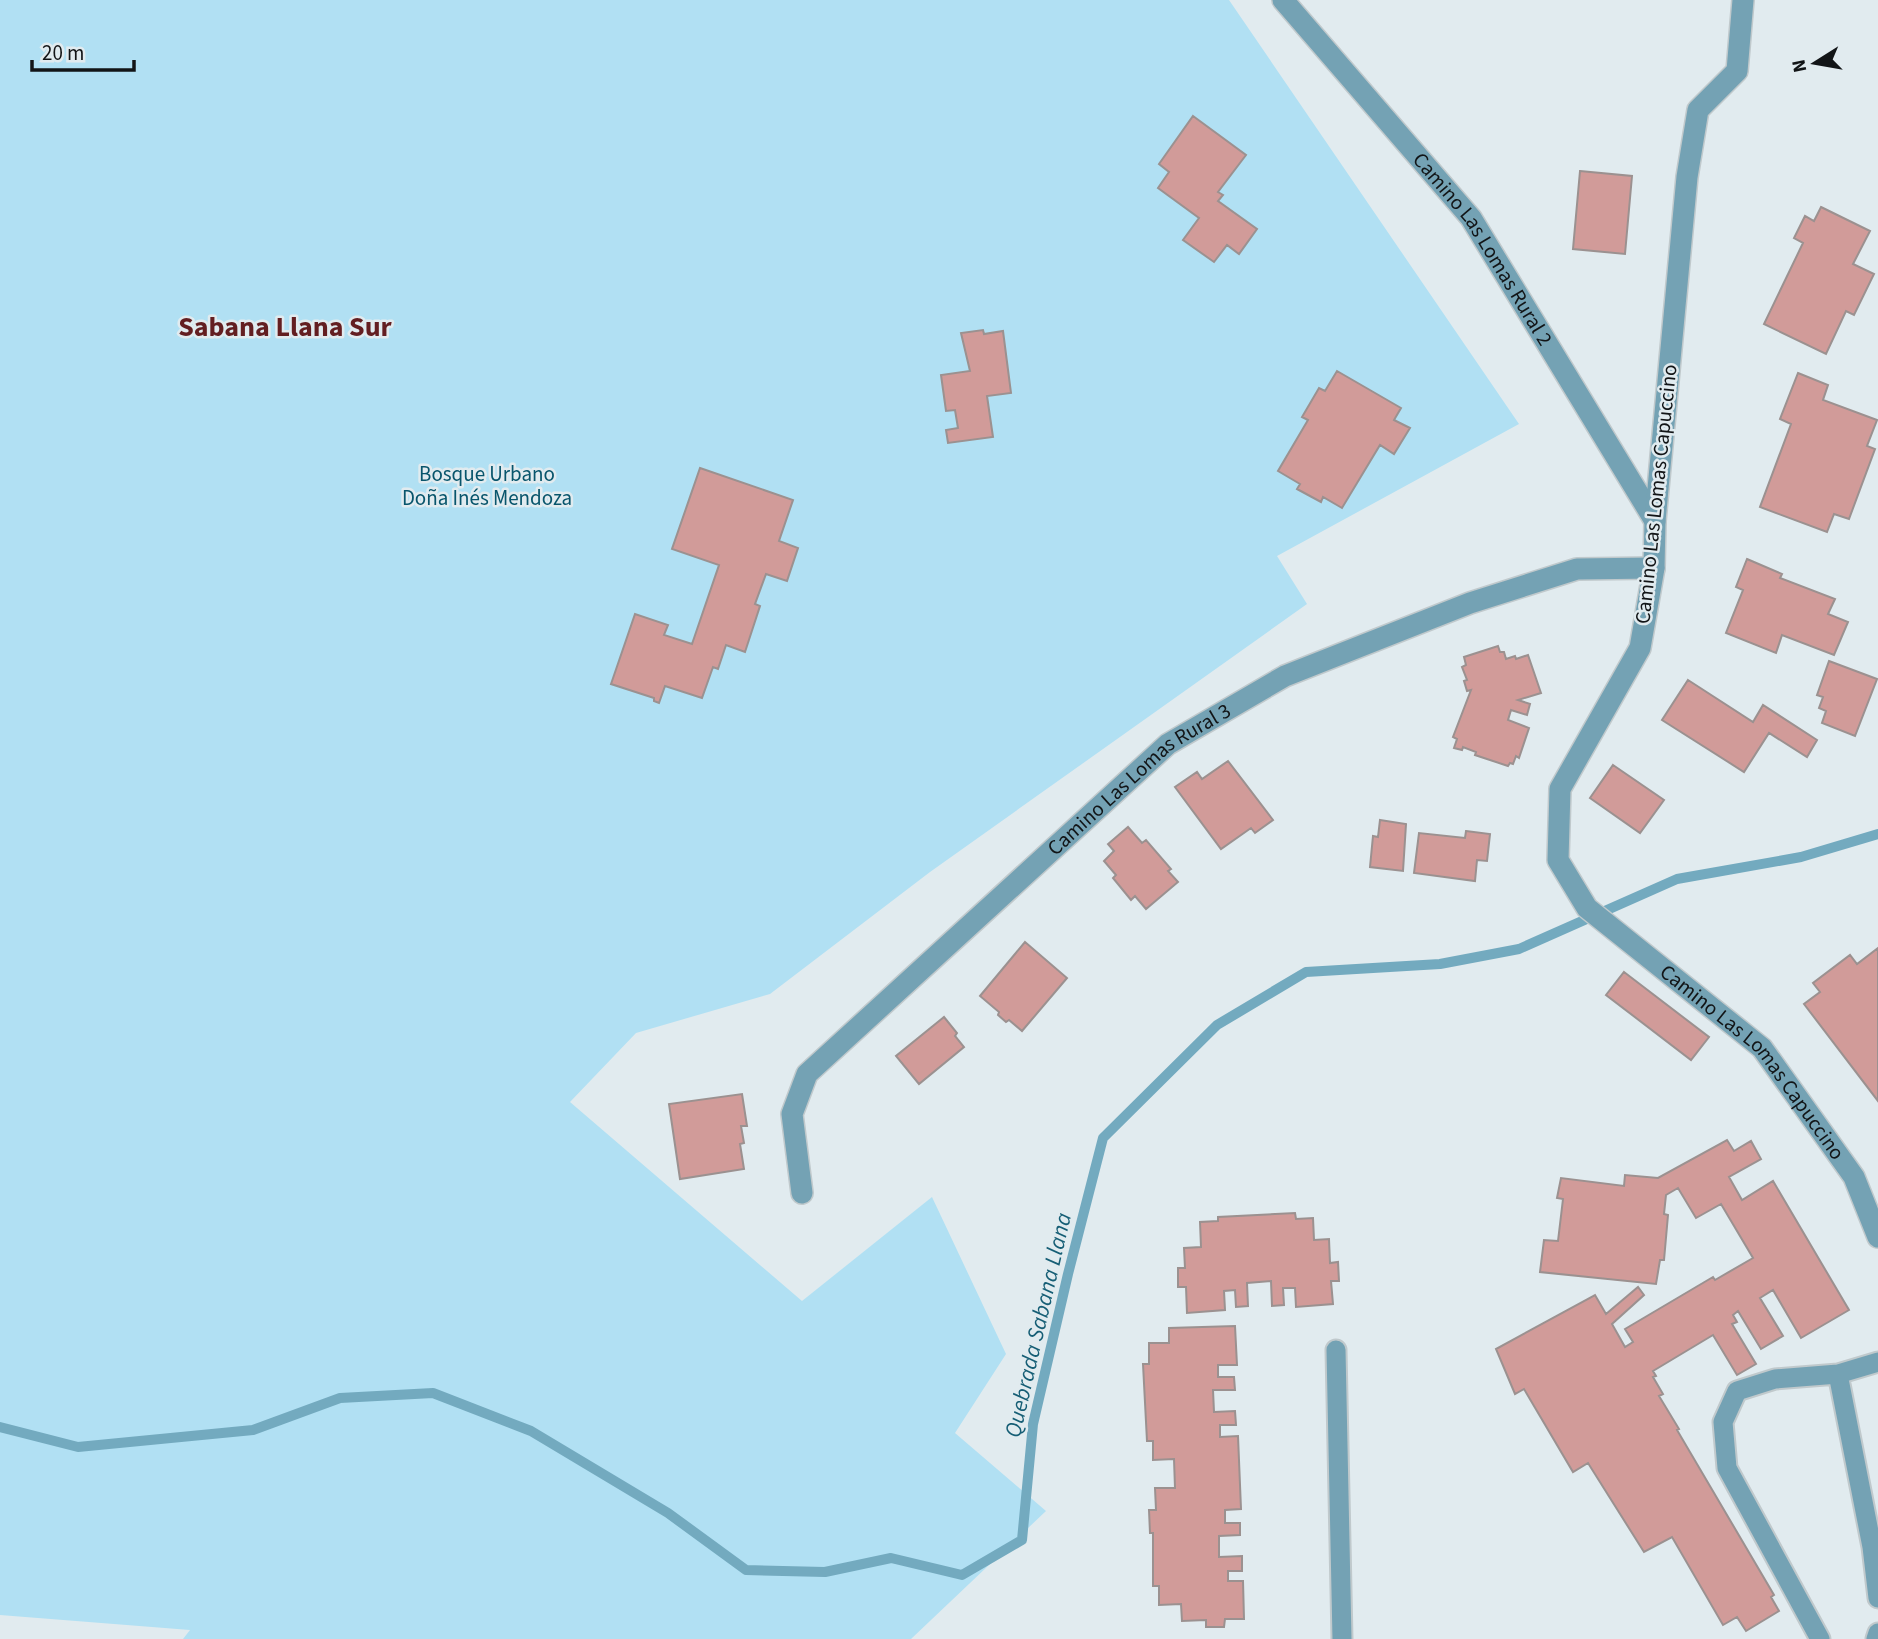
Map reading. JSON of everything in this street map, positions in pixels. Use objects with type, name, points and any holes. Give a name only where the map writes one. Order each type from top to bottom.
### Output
[{"type":"street","name":"Camino Las Lomas Rural 2","points":[[1283,0],[1471,218],[1655,521]]},
{"type":"street","name":"Camino Las Lomas Capuccino","points":[[1743,0],[1737,71],[1698,110],[1687,177],[1655,521],[1654,568],[1640,648],[1560,789],[1558,860],[1587,908],[1762,1048],[1854,1177],[1878,1237]]},
{"type":"street","name":"Camino Las Lomas Rural 3","points":[[802,1193],[792,1114],[807,1074],[1168,744],[1285,676],[1470,603],[1577,569],[1654,568]]},
{"type":"lane","points":[[1336,1350],[1342,1639]]},
{"type":"lane","points":[[1820,1639],[1727,1468],[1723,1422],[1737,1391],[1775,1379],[1838,1374],[1878,1362]]},
{"type":"lane","points":[[1838,1374],[1872,1546],[1878,1598]]},
{"type":"lane","points":[[1876,1639],[1878,1633]]},
{"type":"green space","name":"Bosque Urbano Doña Inés Mendoza","points":[[0,0],[1229,0],[1519,424],[1277,556],[1307,604],[930,872],[770,994],[636,1033],[570,1102],[802,1301],[932,1197],[1006,1354],[955,1433],[1046,1511],[911,1639],[183,1639],[190,1630],[0,1615]]},
{"type":"building","points":[[1193,116],[1246,155],[1218,192],[1223,195],[1218,201],[1257,229],[1239,254],[1227,245],[1214,262],[1183,240],[1199,218],[1158,188],[1169,172],[1159,164]]},
{"type":"building","points":[[1580,171],[1632,176],[1625,254],[1573,249]]},
{"type":"building","points":[[1821,207],[1870,231],[1853,264],[1874,274],[1854,315],[1846,311],[1826,354],[1764,324],[1803,243],[1794,238],[1805,216],[1814,221]]},
{"type":"building","points":[[983,330],[984,334],[1003,331],[1011,393],[987,396],[993,437],[948,443],[946,430],[958,428],[955,410],[946,411],[941,375],[970,371],[961,333]]},
{"type":"building","points":[[1337,371],[1401,408],[1394,420],[1410,428],[1394,454],[1380,445],[1342,508],[1323,497],[1321,502],[1297,489],[1300,484],[1278,471],[1308,420],[1302,417],[1319,388],[1325,391]]},
{"type":"building","points":[[1798,373],[1828,385],[1823,400],[1877,420],[1867,446],[1875,449],[1849,519],[1834,514],[1827,532],[1760,507],[1791,424],[1780,419]]},
{"type":"building","points":[[700,468],[793,500],[779,541],[798,548],[787,581],[766,574],[755,604],[760,606],[745,652],[726,645],[718,669],[713,667],[702,698],[665,686],[659,703],[654,701],[654,698],[611,684],[635,614],[668,625],[664,635],[692,644],[719,565],[672,549]]},
{"type":"building","points":[[1747,559],[1782,574],[1780,578],[1835,599],[1828,614],[1848,622],[1834,655],[1782,635],[1776,653],[1726,633],[1743,590],[1736,587]]},
{"type":"building","points":[[1498,646],[1506,659],[1528,655],[1541,693],[1518,700],[1530,704],[1527,715],[1511,710],[1508,720],[1529,728],[1519,758],[1516,756],[1513,764],[1508,766],[1475,755],[1476,752],[1463,747],[1462,750],[1454,748],[1457,739],[1453,737],[1471,690],[1467,691],[1464,681],[1467,680],[1462,667],[1466,665],[1464,657]]},
{"type":"building","points":[[1829,661],[1877,679],[1855,736],[1822,723],[1826,711],[1819,708],[1823,697],[1817,695]]},
{"type":"building","points":[[1688,680],[1753,722],[1763,705],[1817,740],[1807,757],[1769,733],[1744,772],[1662,720]]},
{"type":"building","points":[[1228,761],[1273,820],[1255,833],[1251,828],[1221,849],[1175,787],[1197,772],[1202,779]]},
{"type":"building","points":[[1613,765],[1664,800],[1640,833],[1590,798]]},
{"type":"building","points":[[1380,820],[1406,824],[1403,871],[1370,867],[1373,836],[1378,837]]},
{"type":"building","points":[[1128,827],[1142,843],[1146,840],[1171,869],[1168,871],[1178,882],[1146,909],[1135,896],[1131,900],[1113,878],[1116,875],[1104,861],[1114,851],[1108,844]]},
{"type":"building","points":[[1466,831],[1490,834],[1487,861],[1477,860],[1475,881],[1414,873],[1419,833],[1465,838]]},
{"type":"building","points":[[1025,942],[1067,978],[1022,1031],[1009,1020],[1006,1022],[998,1015],[999,1012],[980,996]]},
{"type":"building","points":[[1878,948],[1878,1101],[1804,1004],[1820,992],[1813,983],[1850,955],[1857,964]]},
{"type":"building","points":[[1624,972],[1709,1037],[1691,1060],[1606,995]]},
{"type":"building","points":[[944,1017],[964,1047],[919,1084],[896,1056]]},
{"type":"building","points":[[742,1094],[747,1126],[741,1126],[744,1143],[740,1144],[744,1169],[680,1179],[669,1104]]},
{"type":"building","points":[[1727,1140],[1734,1151],[1751,1141],[1761,1159],[1729,1177],[1742,1200],[1773,1181],[1849,1310],[1801,1338],[1773,1290],[1760,1298],[1783,1336],[1761,1349],[1738,1311],[1733,1315],[1737,1322],[1732,1324],[1756,1364],[1737,1375],[1713,1335],[1653,1371],[1656,1376],[1653,1377],[1663,1394],[1659,1396],[1679,1429],[1677,1430],[1774,1595],[1771,1597],[1779,1611],[1746,1631],[1737,1617],[1723,1625],[1672,1537],[1644,1552],[1588,1463],[1573,1472],[1524,1389],[1515,1394],[1496,1349],[1595,1295],[1606,1314],[1638,1287],[1644,1295],[1612,1324],[1625,1347],[1633,1342],[1625,1329],[1713,1277],[1715,1280],[1753,1258],[1721,1204],[1696,1218],[1678,1188],[1666,1195],[1664,1214],[1668,1215],[1664,1260],[1660,1260],[1656,1284],[1540,1272],[1544,1240],[1558,1241],[1563,1199],[1557,1198],[1561,1178],[1624,1186],[1625,1175],[1658,1178]]},
{"type":"building","points":[[1295,1213],[1296,1219],[1313,1218],[1314,1240],[1329,1239],[1330,1263],[1338,1262],[1339,1281],[1331,1281],[1333,1304],[1296,1307],[1295,1288],[1283,1288],[1284,1305],[1272,1306],[1271,1281],[1247,1283],[1248,1306],[1236,1307],[1235,1290],[1224,1291],[1225,1310],[1187,1313],[1186,1287],[1178,1287],[1178,1268],[1185,1268],[1184,1248],[1201,1247],[1200,1222],[1218,1221],[1218,1217]]},
{"type":"building","points":[[1235,1326],[1237,1365],[1218,1365],[1218,1377],[1234,1377],[1235,1390],[1213,1390],[1214,1412],[1235,1411],[1236,1425],[1220,1425],[1220,1437],[1238,1436],[1241,1509],[1225,1510],[1225,1523],[1240,1523],[1240,1535],[1219,1536],[1219,1557],[1242,1556],[1242,1571],[1228,1571],[1228,1581],[1243,1581],[1244,1619],[1225,1619],[1224,1627],[1206,1627],[1206,1620],[1182,1621],[1181,1604],[1159,1605],[1159,1586],[1153,1586],[1153,1533],[1150,1533],[1149,1510],[1156,1510],[1155,1488],[1175,1488],[1174,1459],[1153,1460],[1153,1441],[1147,1441],[1143,1364],[1149,1364],[1149,1343],[1169,1343],[1169,1328]]},
{"type":"waterway","name":"Quebrada Sabana Llana","points":[[0,1427],[78,1447],[253,1430],[340,1398],[433,1393],[531,1431],[668,1513],[746,1570],[825,1572],[891,1558],[962,1575],[1022,1540],[1033,1424],[1103,1138],[1217,1025],[1306,972],[1440,964],[1519,949],[1677,879],[1801,857],[1878,834]]},
{"type":"district","name":"Sabana Llana Sur","points":[[285,327]]}]
